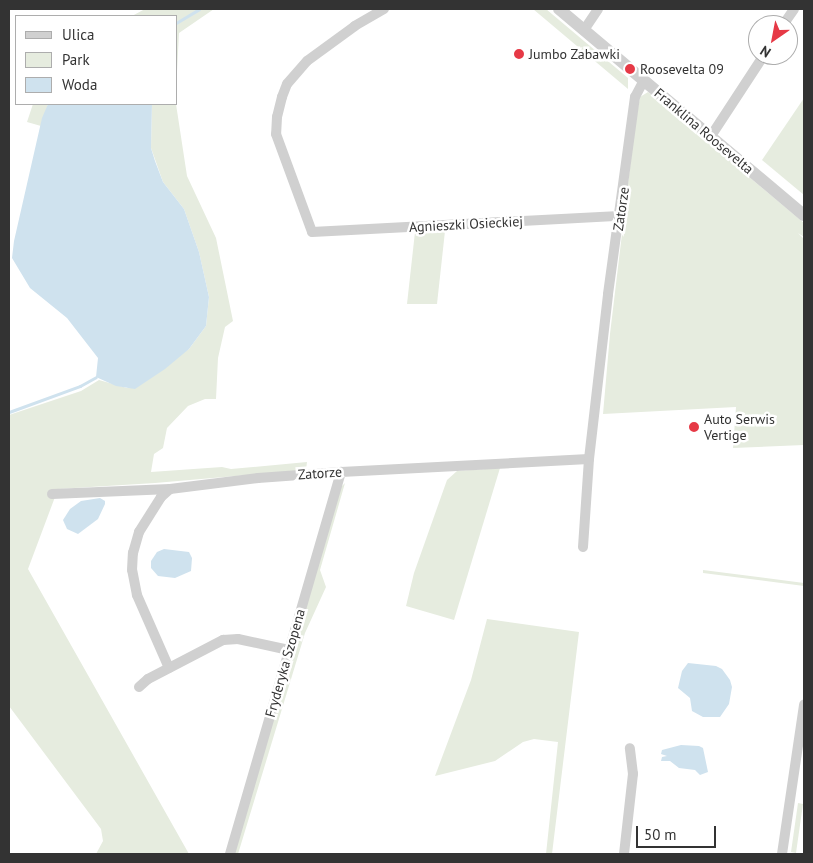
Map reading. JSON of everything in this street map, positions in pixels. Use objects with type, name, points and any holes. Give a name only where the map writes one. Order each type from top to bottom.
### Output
[{"type":"street","name":"Agnieszki Osieckiej","points":[[384,9],[355,26],[307,61],[287,84],[282,97],[277,118],[276,134],[312,232],[620,216]]},
{"type":"street","name":"Franklina Roosevelta","points":[[558,9],[804,215]]},
{"type":"street","points":[[584,30],[598,9]]},
{"type":"street","points":[[711,136],[757,65]]},
{"type":"street","name":"Zatorze","points":[[583,547],[589,459],[635,98],[644,80]]},
{"type":"street","name":"Zatorze","points":[[52,494],[170,489],[258,478],[341,472],[589,459]]},
{"type":"street","name":"Fryderyka Szopena","points":[[230,854],[341,472]]},
{"type":"street","points":[[169,668],[137,595],[132,570],[133,553],[139,532],[161,498],[170,489]]},
{"type":"street","points":[[139,687],[148,679],[223,640],[238,638],[289,650]]},
{"type":"street","points":[[782,854],[804,704]]},
{"type":"street","points":[[624,854],[633,774],[630,748]]},
{"type":"green space","points":[[145,9],[214,9],[179,33],[178,52],[178,15],[134,15]]},
{"type":"green space","points":[[533,9],[546,9],[628,78],[628,89]]},
{"type":"green space","points":[[648,92],[804,223],[804,237],[798,233],[804,239],[804,445],[733,448],[736,407],[603,414],[610,334],[635,125],[640,97]]},
{"type":"green space","points":[[804,98],[804,195],[762,160]]},
{"type":"green space","points":[[33,105],[48,105],[41,126],[27,122]]},
{"type":"green space","points":[[152,105],[176,105],[187,176],[216,238],[233,321],[225,327],[218,358],[216,399],[205,399],[188,406],[167,428],[163,448],[154,454],[151,472],[222,467],[231,469],[307,462],[306,470],[58,489],[28,569],[189,854],[96,854],[103,841],[101,829],[9,706],[9,415],[81,391],[99,380],[127,388],[189,349],[206,326],[209,297],[199,252],[184,209],[163,182],[151,148]]},
{"type":"green space","points":[[445,231],[437,304],[407,304],[415,232]]},
{"type":"green space","points":[[500,468],[454,620],[406,606],[414,573],[447,480],[457,471]]},
{"type":"green space","points":[[345,483],[320,570],[326,587],[305,633],[238,854],[233,854],[341,487]]},
{"type":"green space","points":[[703,570],[804,583],[804,586],[703,573]]},
{"type":"green space","points":[[487,619],[579,632],[552,854],[546,854],[558,742],[534,739],[523,742],[495,761],[435,776],[471,680]]},
{"type":"green space","points":[[798,803],[803,804],[796,853],[791,852]]},
{"type":"water","points":[[48,105],[152,105],[151,148],[163,182],[184,209],[199,252],[209,297],[206,326],[189,349],[165,369],[135,389],[116,386],[96,377],[98,358],[67,318],[30,288],[12,258],[14,241],[42,118]]},
{"type":"water","points":[[100,498],[105,501],[105,504],[98,519],[78,534],[67,529],[63,520],[70,509],[81,501]]},
{"type":"water","points":[[164,549],[189,552],[192,558],[191,571],[175,578],[158,576],[151,568],[151,561],[157,552]]},
{"type":"water","points":[[688,663],[716,666],[722,669],[730,680],[732,687],[729,704],[720,717],[703,717],[692,711],[690,698],[678,688],[682,671]]},
{"type":"water","points":[[681,745],[703,748],[708,772],[700,775],[695,770],[679,768],[670,761],[661,761],[662,757],[667,756],[661,754],[662,750]]},
{"type":"waterway","points":[[178,22],[199,9]]},
{"type":"waterway","points":[[9,412],[80,386],[96,377]]},
{"type":"place","name":"Jumbo Zabawki","points":[[519,54]]},
{"type":"place","name":"Roosevelta 09","points":[[630,69]]},
{"type":"place","name":"Auto Serwis Vertige","points":[[694,427]]}]
